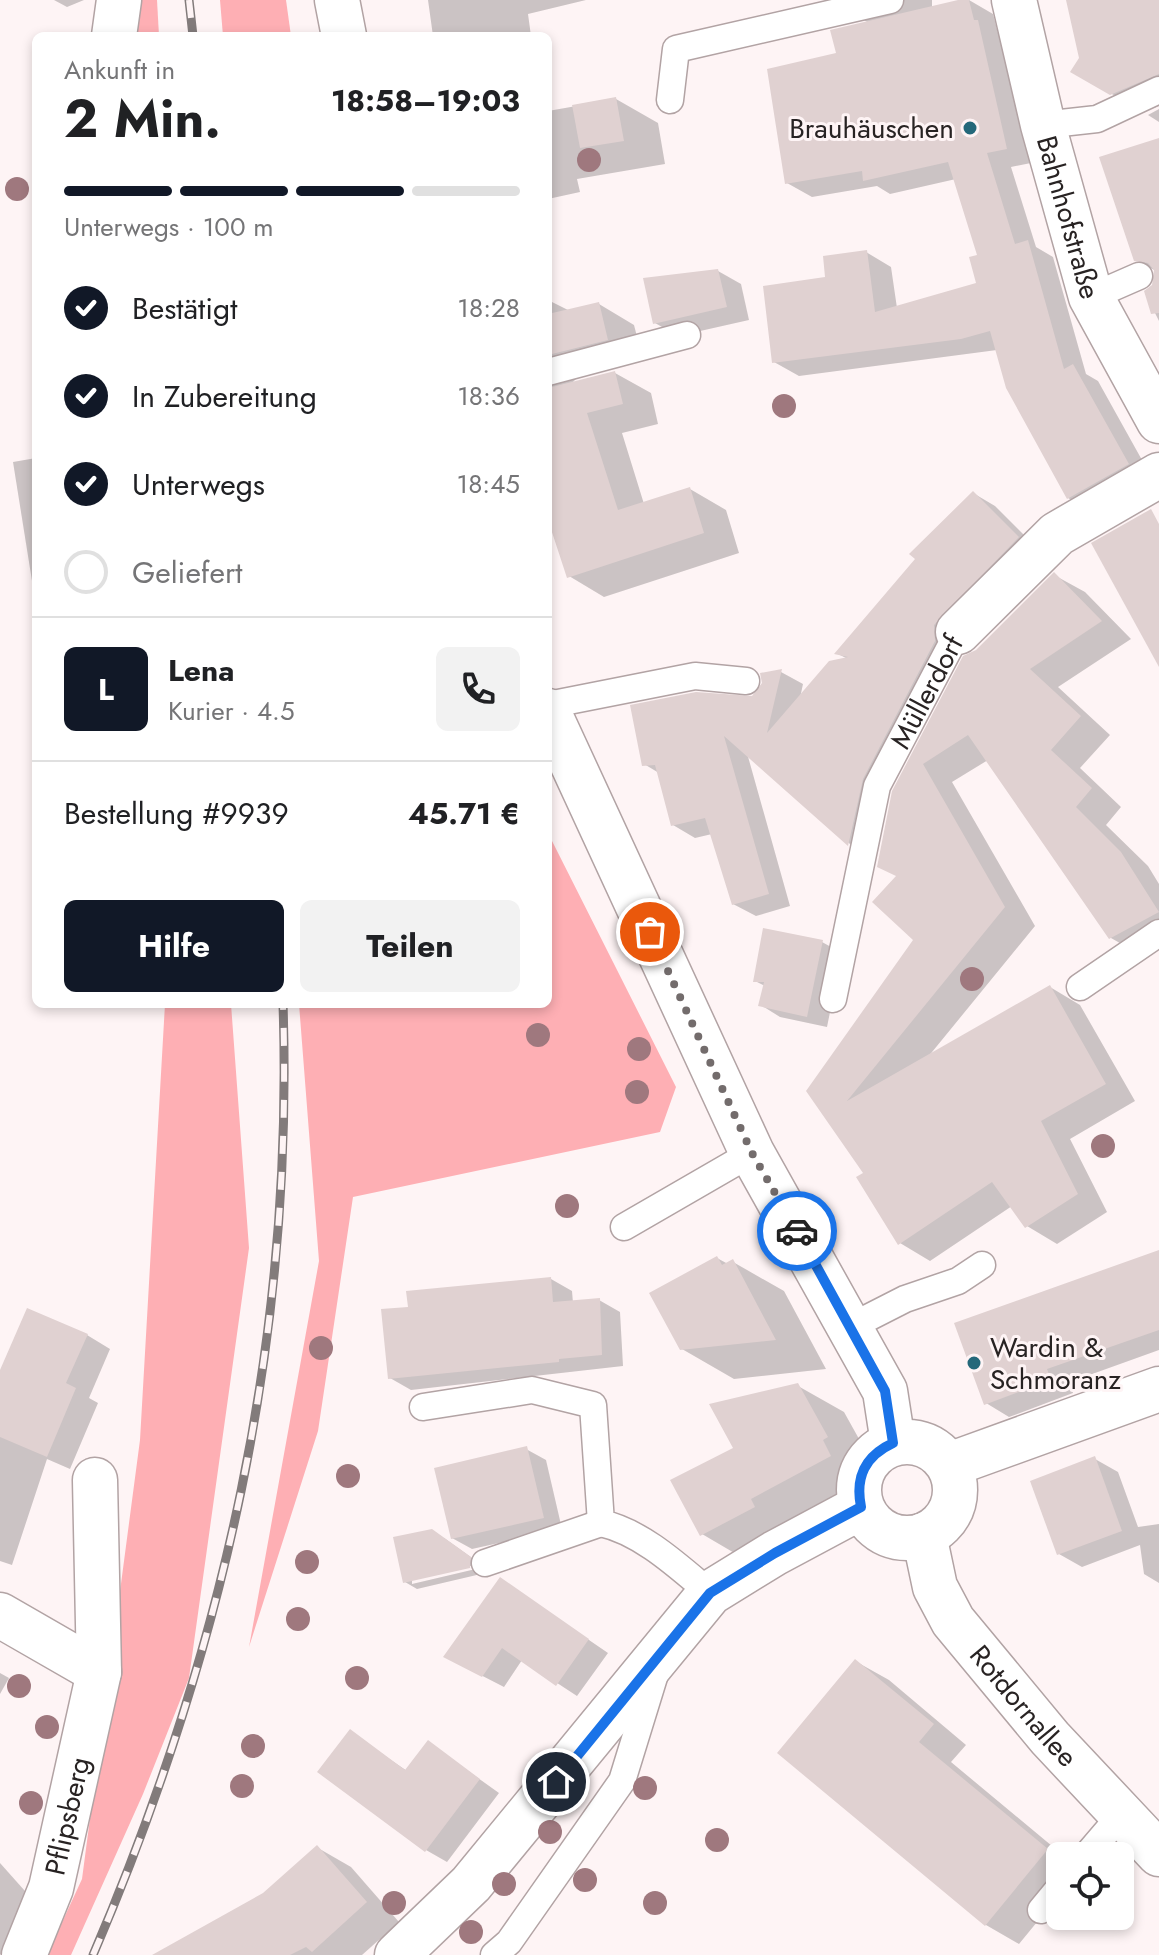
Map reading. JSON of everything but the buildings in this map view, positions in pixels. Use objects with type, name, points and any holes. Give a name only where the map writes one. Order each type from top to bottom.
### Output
[{"type":"street","points":[[115,32],[119,0]]},
{"type":"street","points":[[337,0],[343,32]]},
{"type":"street","name":"Bahnhofstraße","points":[[1014,0],[1043,125],[1091,297],[1159,421]]},
{"type":"street","name":"Müllerdorf","points":[[958,632],[1057,534],[1159,475]]},
{"type":"street","points":[[552,720],[752,1153],[852,1326],[885,1391],[893,1443]]},
{"type":"street","points":[[949,1465],[1159,1389]]},
{"type":"street","points":[[893,1443],[925,1444],[949,1465],[955,1480],[950,1512],[924,1535],[896,1537],[881,1531],[869,1521],[861,1507],[860,1475],[879,1449],[893,1443]]},
{"type":"street","name":"Pflipsberg","points":[[24,1955],[51,1888],[99,1672],[95,1480]]},
{"type":"street","points":[[397,1955],[471,1884],[710,1593],[775,1553],[861,1507]]},
{"type":"street","name":"Rotdornallee","points":[[924,1535],[935,1587],[953,1621],[1010,1693],[1159,1854]]},
{"type":"street","points":[[0,1615],[99,1672]]},
{"type":"lane","points":[[670,100],[676,49],[890,0]]},
{"type":"lane","points":[[1043,125],[1097,119],[1159,90]]},
{"type":"lane","points":[[1091,297],[1139,276]]},
{"type":"lane","points":[[552,371],[687,335]]},
{"type":"lane","name":"Müllerdorf","points":[[833,999],[877,786],[958,632]]},
{"type":"lane","points":[[552,704],[695,676],[746,681]]},
{"type":"lane","points":[[1080,987],[1159,933]]},
{"type":"lane","points":[[624,1227],[752,1153]]},
{"type":"lane","points":[[852,1326],[905,1299],[958,1281],[982,1265]]},
{"type":"lane","points":[[423,1407],[532,1390],[593,1405],[601,1523]]},
{"type":"lane","points":[[485,1563],[601,1523],[620,1527],[678,1566],[710,1593]]},
{"type":"lane","points":[[494,1955],[509,1942],[622,1781],[662,1649]]},
{"type":"lane","points":[[1098,1842],[1121,1815]]},
{"type":"lane","points":[[1041,1910],[1046,1904]]},
{"type":"shaded area","points":[[135,0],[157,0],[159,32],[138,32]]},
{"type":"shaded area","points":[[220,0],[286,0],[290,32],[223,32]]},
{"type":"shaded area","points":[[552,841],[676,1087],[660,1132],[353,1197],[318,1431],[249,1647],[319,1261],[299,1008],[552,1008]]},
{"type":"shaded area","points":[[165,1008],[231,1008],[249,1248],[189,1678],[143,1794],[71,1955],[47,1955],[82,1879],[140,1440]]},
{"type":"railway","points":[[189,0],[193,32]]},
{"type":"railway","points":[[93,1955],[180,1725],[214,1608],[241,1490],[262,1371],[276,1250],[283,1128],[283,1008]]},
{"type":"way so far","points":[[650,932],[752,1153],[797,1231]]},
{"type":"place","name":"Brauhäuschen","points":[[970,128]]},
{"type":"place","name":"Wardin & Schmoranz","points":[[974,1363]]},
{"type":"route","points":[[556,1782],[710,1593],[775,1553],[861,1507],[858,1492],[860,1475],[867,1461],[879,1449],[893,1443],[885,1391],[852,1326],[797,1231]]}]
